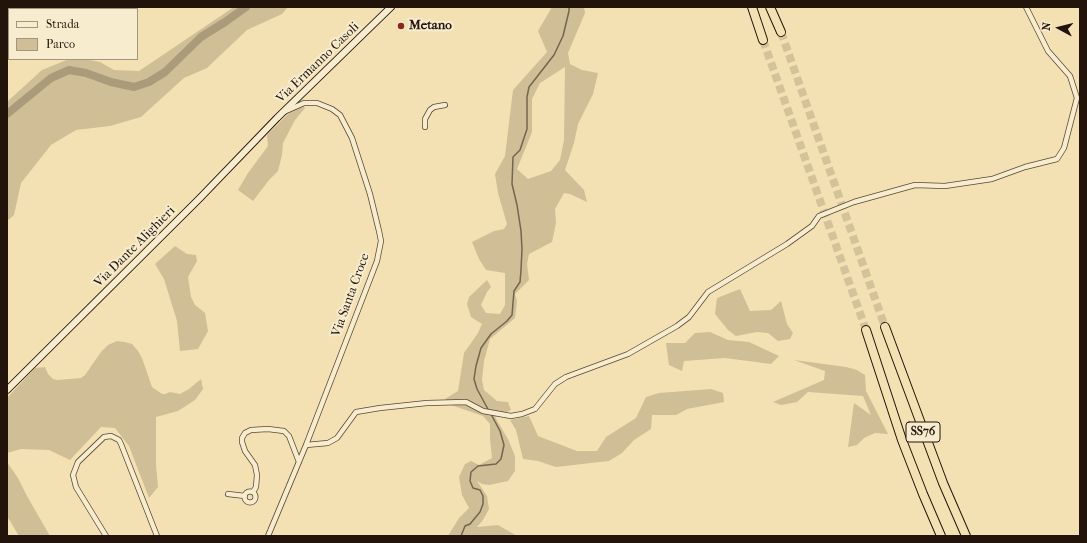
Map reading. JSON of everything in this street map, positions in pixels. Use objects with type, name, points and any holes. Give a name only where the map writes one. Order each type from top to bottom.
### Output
[{"type":"highway","points":[[752,7],[763,40]]},
{"type":"highway","points":[[770,7],[781,32]]},
{"type":"highway","name":"SS76","points":[[885,327],[943,483],[966,536]]},
{"type":"highway","name":"SS76","points":[[866,330],[902,440],[941,536]]},
{"type":"main road","name":"Via Ermanno Casoli","points":[[278,118],[391,7]]},
{"type":"main road","name":"Via Dante Alighieri","points":[[7,390],[200,198],[278,118]]},
{"type":"street","points":[[306,445],[328,443],[337,438],[356,412],[427,403],[466,402],[483,411],[511,416],[522,414],[535,409],[555,384],[566,377],[628,354],[677,326],[689,317],[708,292],[787,244],[812,226],[819,216],[854,202],[915,185],[945,186],[992,179],[1025,167],[1057,160],[1064,148],[1077,98],[1070,76],[1048,51],[1026,7]]},
{"type":"street","name":"Via Santa Croce","points":[[268,536],[306,445],[377,261],[381,241],[380,231],[370,194],[352,138],[340,115],[332,109],[317,103],[304,103],[284,111]]},
{"type":"street","points":[[425,127],[425,119],[430,110],[434,107],[445,105]]},
{"type":"street","points":[[253,492],[256,487],[257,475],[255,465],[242,442],[242,438],[245,433],[251,430],[268,429],[284,431],[289,436],[299,462]]},
{"type":"street","points":[[106,536],[76,487],[73,475],[78,462],[104,437],[111,436],[119,440],[121,444],[157,536]]},
{"type":"street","points":[[245,496],[248,492],[253,492]]},
{"type":"street","points":[[245,496],[247,501],[252,502],[256,497],[253,492]]},
{"type":"street","points":[[228,494],[245,496]]},
{"type":"green space","points":[[234,7],[288,7],[282,14],[247,30],[207,68],[184,78],[141,117],[110,126],[76,130],[51,145],[21,183],[14,215],[7,221],[8,101],[42,70],[67,60],[90,60],[100,62],[114,70],[139,71]]},
{"type":"green space","points":[[552,7],[584,7],[585,13],[568,53],[570,64],[582,70],[598,73],[593,94],[578,124],[574,143],[565,170],[584,190],[587,202],[570,194],[564,193],[555,209],[556,223],[552,242],[529,254],[527,264],[529,280],[515,294],[517,301],[515,318],[490,339],[484,361],[482,380],[484,390],[497,401],[508,402],[511,410],[495,417],[508,439],[515,456],[515,471],[508,481],[489,485],[482,484],[477,481],[487,496],[489,509],[477,527],[498,525],[517,536],[448,536],[459,518],[469,508],[462,495],[459,477],[465,464],[471,461],[479,465],[492,458],[490,424],[483,416],[451,405],[445,399],[458,391],[464,353],[478,333],[482,324],[471,317],[467,304],[469,297],[487,280],[491,287],[481,305],[486,313],[500,314],[505,305],[505,273],[486,270],[479,259],[472,242],[494,231],[504,229],[507,224],[498,193],[495,174],[505,156],[513,90],[547,52],[538,31]],"holes":[[[565,67],[564,140],[560,160],[551,171],[528,179],[517,169],[532,132],[532,99],[540,83]]]},
{"type":"green space","points":[[300,102],[305,108],[295,120],[283,143],[278,171],[253,201],[238,190],[248,173],[268,146],[267,135]]},
{"type":"green space","points":[[175,246],[187,254],[196,255],[197,261],[188,277],[191,297],[195,305],[205,313],[208,331],[198,349],[180,351],[177,321],[164,279],[155,264]]},
{"type":"green space","points":[[740,289],[750,311],[771,310],[781,301],[787,324],[793,333],[790,339],[778,341],[768,333],[757,332],[736,336],[728,330],[715,314],[717,298]]},
{"type":"green space","points":[[710,332],[728,340],[749,342],[779,356],[771,364],[725,358],[684,361],[682,371],[669,365],[666,343],[685,343],[695,333]]},
{"type":"green space","points":[[117,341],[132,344],[138,351],[152,387],[162,394],[170,392],[180,394],[201,379],[203,389],[195,400],[178,411],[156,417],[156,465],[158,487],[149,498],[129,446],[115,428],[101,427],[70,460],[49,450],[21,449],[7,453],[7,398],[35,368],[45,367],[48,374],[53,379],[57,380],[81,378],[85,375],[101,352],[108,345]]},
{"type":"green space","points":[[794,360],[846,367],[857,370],[865,375],[866,391],[888,434],[875,433],[864,438],[857,445],[848,447],[854,403],[871,415],[863,396],[808,392],[797,402],[781,405],[773,402],[824,380],[825,371]]},
{"type":"green space","points":[[711,389],[723,393],[724,402],[687,409],[676,415],[652,415],[651,429],[634,440],[622,453],[609,461],[556,467],[538,461],[523,459],[516,430],[510,420],[529,416],[538,436],[577,451],[597,451],[606,437],[636,418],[646,397],[659,393]]},
{"type":"green space","points":[[7,462],[18,478],[50,536],[19,536],[7,516]]},
{"type":"waterway","points":[[7,114],[51,78],[69,70],[86,73],[111,82],[134,87],[149,82],[165,72],[201,37],[246,7]]},
{"type":"waterway","points":[[489,411],[477,389],[474,379],[476,366],[481,348],[491,334],[512,315],[514,291],[520,282],[522,249],[521,231],[512,184],[513,157],[520,150],[527,129],[527,97],[529,87],[554,55],[563,36],[569,7]]},
{"type":"waterway","points":[[461,536],[465,526],[470,524],[480,512],[483,504],[483,496],[480,490],[473,488],[470,481],[471,472],[478,466],[496,464],[501,459],[504,445],[500,431],[491,414]]},
{"type":"tunnel","points":[[781,32],[885,327]]},
{"type":"tunnel","points":[[763,40],[866,330]]},
{"type":"place","name":"Metano","points":[[401,26]]}]
